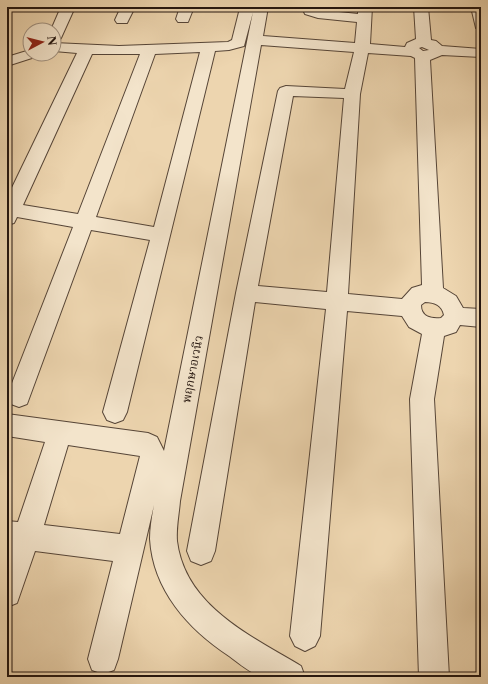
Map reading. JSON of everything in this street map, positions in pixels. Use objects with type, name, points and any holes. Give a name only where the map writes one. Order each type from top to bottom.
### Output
[{"type":"street","points":[[61,22],[68,7]]},
{"type":"street","points":[[122,20],[128,7]]},
{"type":"street","points":[[62,48],[86,50],[149,50],[228,46],[238,43],[247,7]]},
{"type":"street","name":"พฤกษาอเวนิว","points":[[262,7],[167,501],[163,542],[170,574],[186,602],[209,626],[290,677]]},
{"type":"street","points":[[305,636],[337,301],[352,94],[362,44],[365,13],[318,14],[310,11],[309,7]]},
{"type":"street","points":[[421,7],[433,293]]},
{"type":"street","points":[[478,7],[481,25]]},
{"type":"street","points":[[256,36],[481,53]]},
{"type":"street","points":[[115,412],[207,58],[208,47]]},
{"type":"street","points":[[86,50],[8,212],[83,222],[161,235]]},
{"type":"street","points":[[19,396],[83,222],[149,50]]},
{"type":"street","points":[[7,62],[22,57]]},
{"type":"street","points":[[201,551],[246,293],[286,91],[352,94]]},
{"type":"street","points":[[246,293],[410,308]]},
{"type":"street","points":[[434,677],[422,399],[444,322],[454,310],[446,299],[433,293],[419,294],[411,302],[411,314],[420,324],[444,322],[481,318]]},
{"type":"street","points":[[7,425],[148,445],[153,454],[128,550],[103,659]]},
{"type":"street","points":[[7,593],[17,535],[60,432]]},
{"type":"street","points":[[17,535],[128,550]]}]
